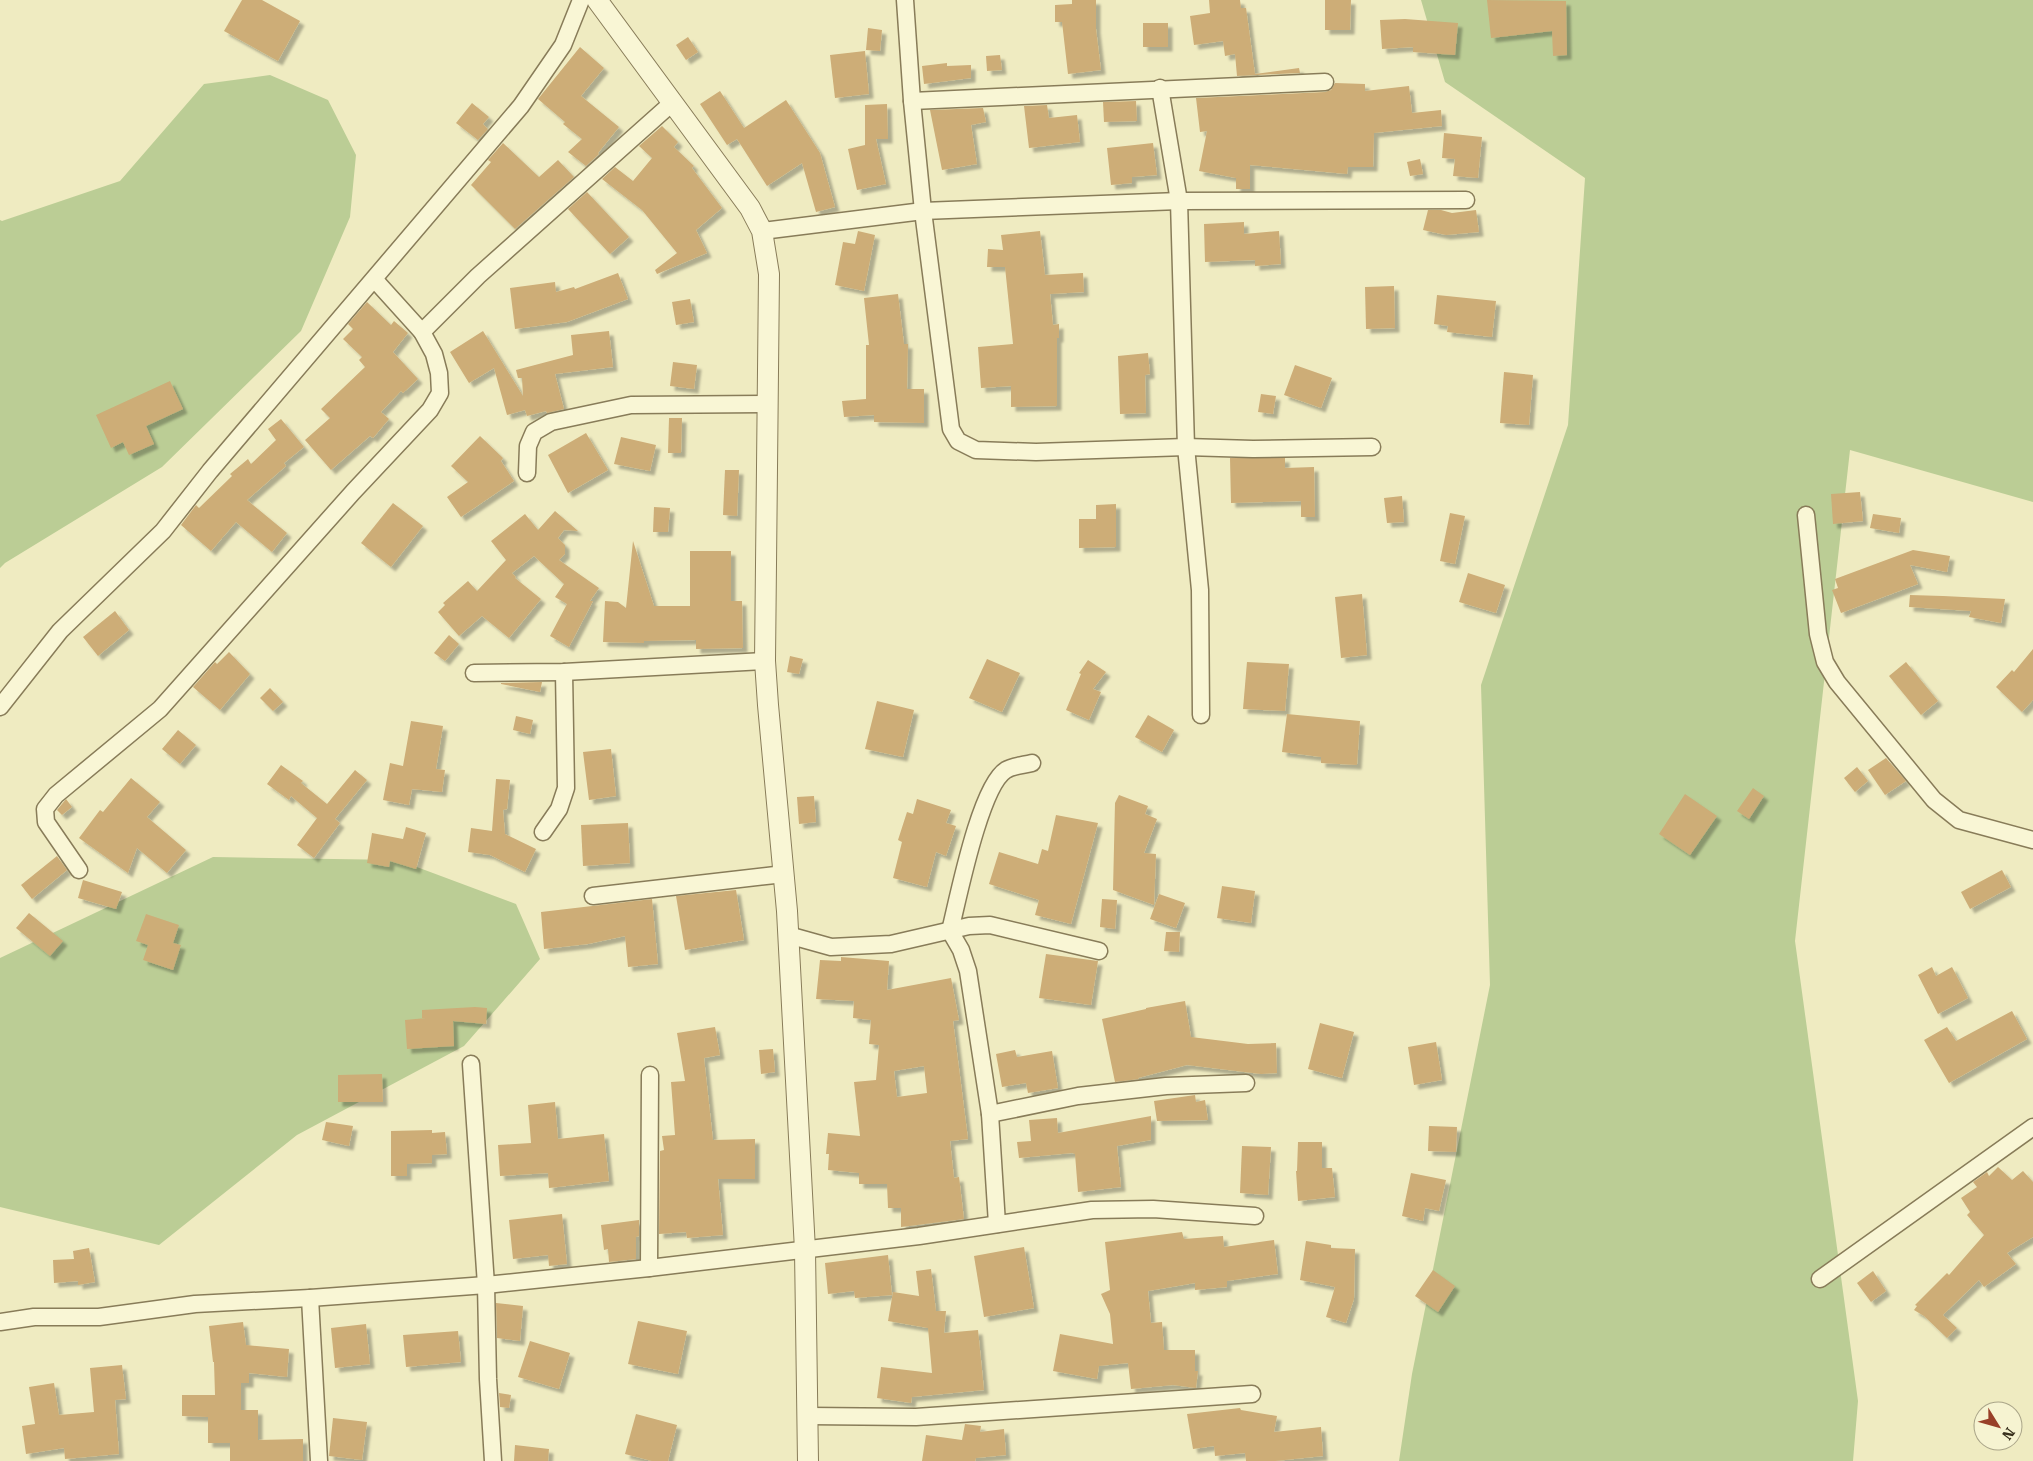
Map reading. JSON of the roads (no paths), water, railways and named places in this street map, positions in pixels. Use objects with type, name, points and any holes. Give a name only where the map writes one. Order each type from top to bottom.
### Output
[{"type":"street","points":[[0,707],[60,631],[163,531],[210,471],[375,280],[521,106],[563,45],[581,0]]},
{"type":"street","points":[[597,0],[750,208],[762,231],[769,274],[765,660],[784,874],[805,1250],[808,1461]]},
{"type":"street","points":[[905,0],[912,100],[923,211],[951,429],[958,441],[976,450],[1036,452],[1186,446],[1372,448]]},
{"type":"street","points":[[912,100],[1325,82]]},
{"type":"street","points":[[1160,88],[1179,201],[1186,446],[1200,590],[1201,715]]},
{"type":"street","points":[[422,332],[478,276],[672,103]]},
{"type":"street","points":[[762,231],[923,211],[1179,201],[1466,200]]},
{"type":"street","points":[[79,870],[46,822],[45,809],[56,796],[160,709],[353,492],[430,410],[440,393],[439,373],[434,354],[422,332],[375,280]]},
{"type":"street","points":[[527,473],[528,446],[534,432],[551,422],[631,405],[768,404]]},
{"type":"street","points":[[1806,515],[1818,634],[1825,662],[1837,682],[1934,800],[1949,813],[1960,820],[2033,840]]},
{"type":"street","points":[[474,673],[564,672],[765,660]]},
{"type":"street","points":[[544,832],[559,809],[566,788],[564,672]]},
{"type":"street","points":[[997,1224],[990,1114],[968,971],[961,950],[950,931],[981,811],[993,785],[1006,770],[1032,763]]},
{"type":"street","points":[[594,896],[784,874]]},
{"type":"street","points":[[788,935],[831,946],[891,944],[969,926],[990,925],[1099,951]]},
{"type":"street","points":[[471,1064],[486,1285],[488,1379],[493,1461]]},
{"type":"street","points":[[649,1268],[650,1075]]},
{"type":"street","points":[[990,1114],[1088,1095],[1166,1086],[1246,1083]]},
{"type":"street","points":[[1820,1279],[2033,1127]]},
{"type":"street","points":[[0,1322],[34,1317],[99,1317],[195,1304],[310,1298],[486,1285],[805,1250],[1092,1210],[1153,1208],[1255,1216]]},
{"type":"street","points":[[310,1298],[319,1461]]},
{"type":"street","points":[[808,1416],[916,1416],[1252,1394]]}]
